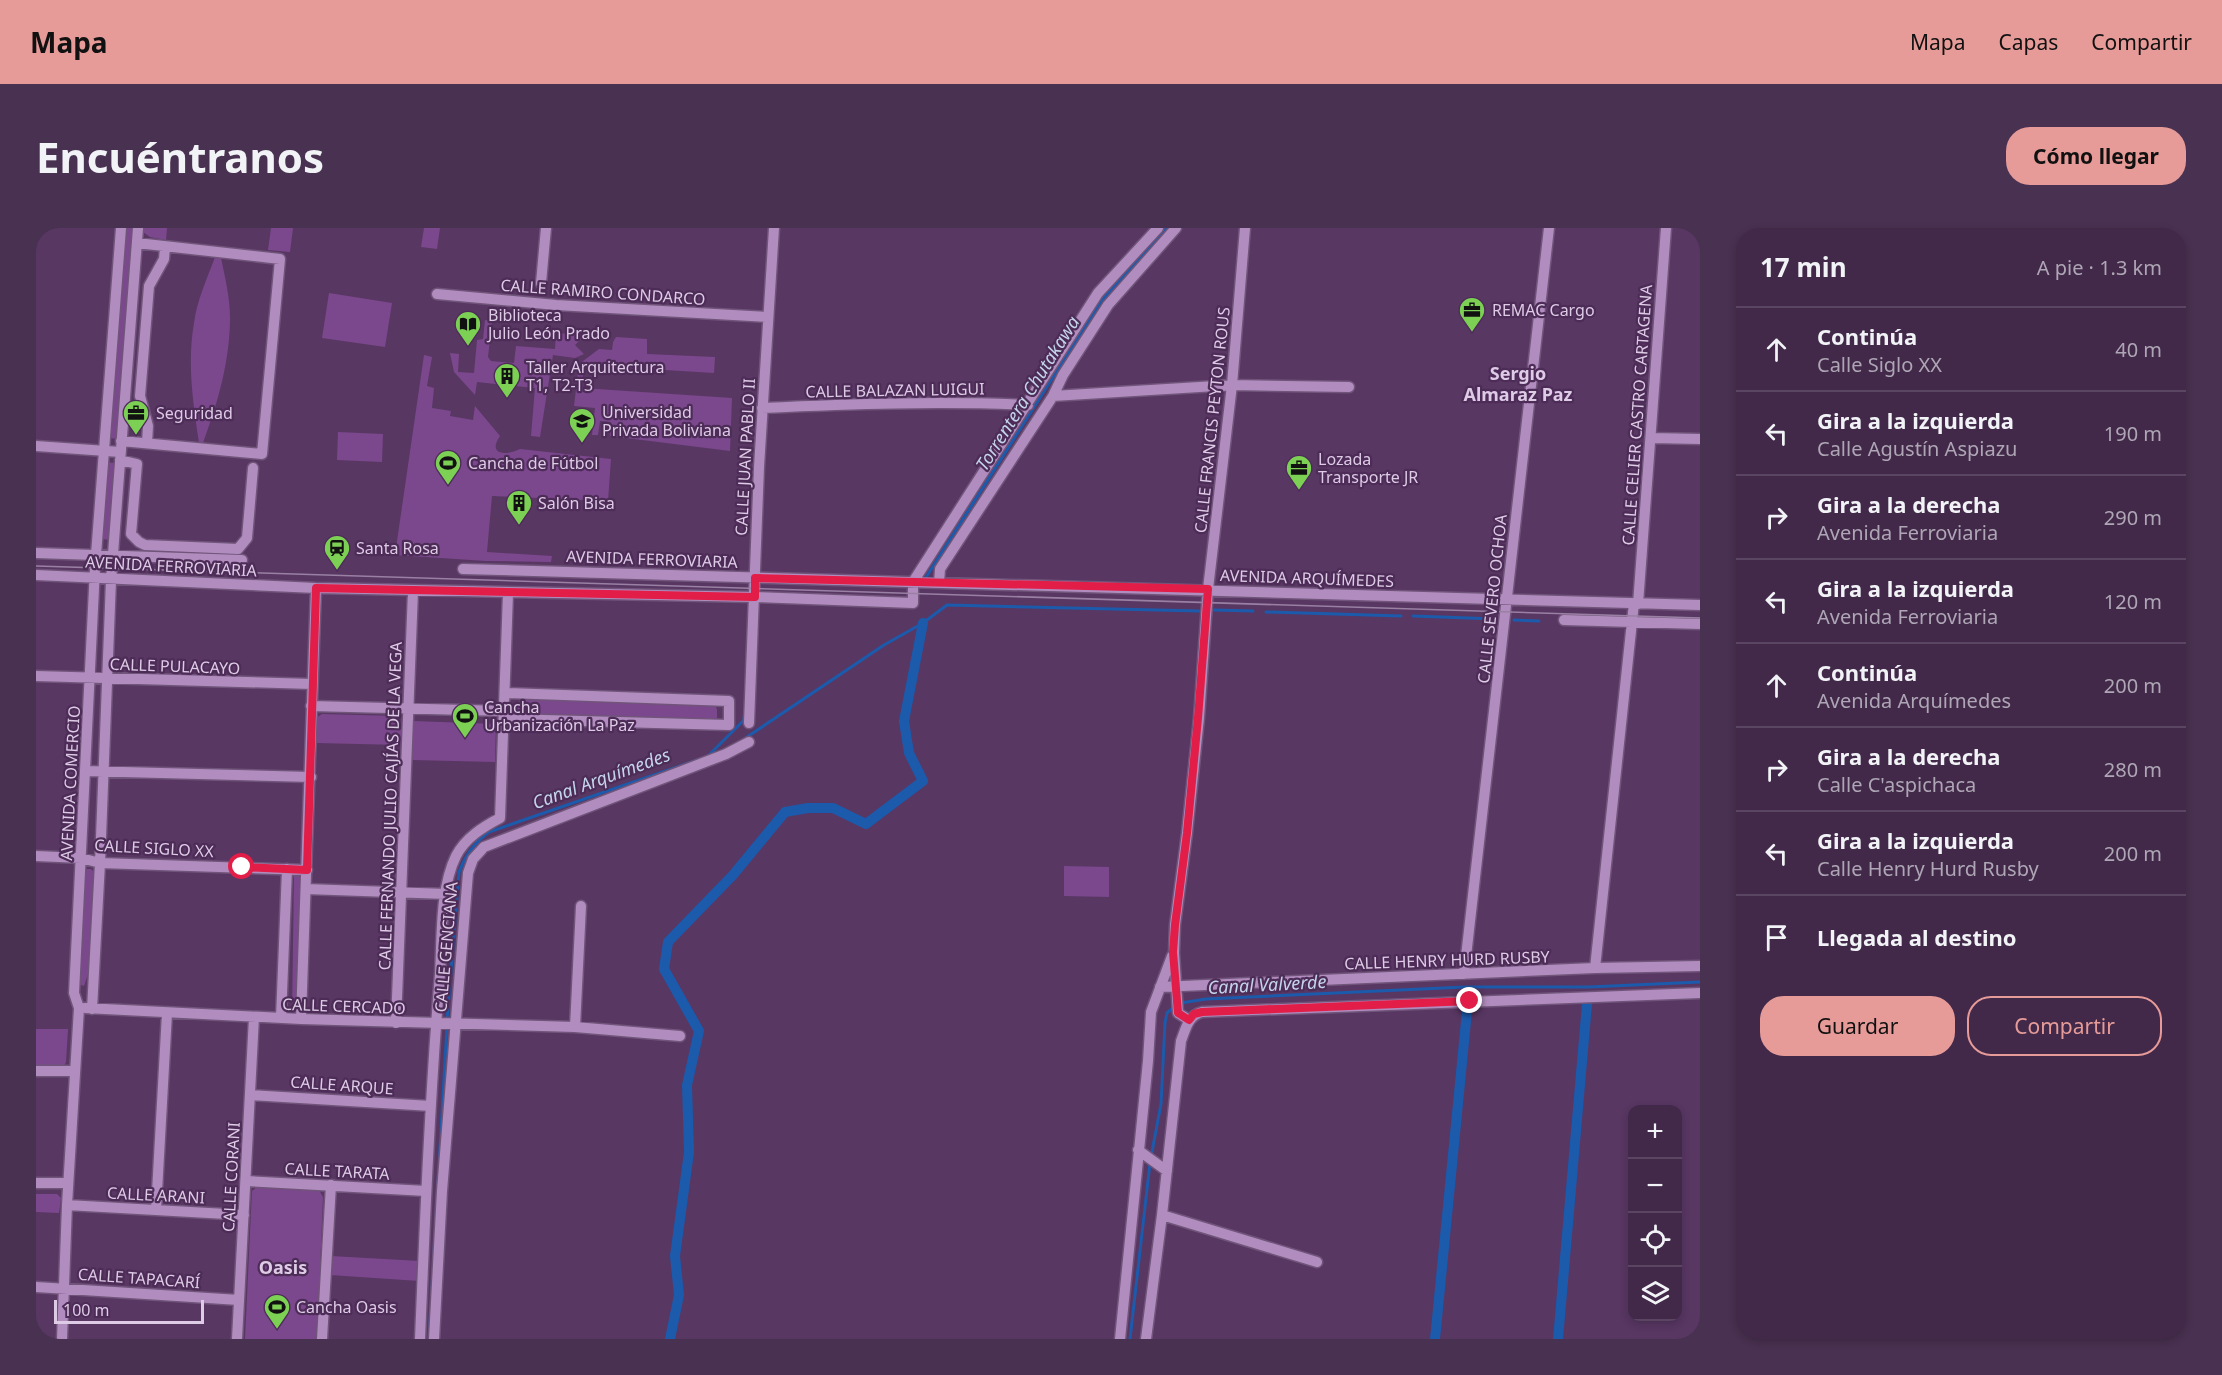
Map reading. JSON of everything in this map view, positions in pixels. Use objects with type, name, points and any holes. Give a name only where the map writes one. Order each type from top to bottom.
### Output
[{"type":"street","name":"AVENIDA COMERCIO","points":[[62,1339],[68,1183],[79,1008],[74,993],[95,577],[121,228]]},
{"type":"street","name":"AVENIDA COMERCIO","points":[[92,1009],[111,580],[138,228]]},
{"type":"street","points":[[541,283],[546,228]]},
{"type":"street","name":"CALLE JUAN PABLO II","points":[[749,723],[762,408],[774,228]]},
{"type":"street","points":[[914,582],[1098,293],[1158,228]]},
{"type":"street","points":[[939,583],[940,569],[1053,396],[1063,375],[1108,305],[1176,228]]},
{"type":"street","name":"CALLE FRANCIS PEYTON ROUS","points":[[1173,952],[1187,833],[1208,615],[1208,589],[1232,385],[1245,228]]},
{"type":"street","name":"CALLE SEVERO OCHOA","points":[[1464,974],[1549,228]]},
{"type":"street","name":"CALLE CELIER CASTRO CARTAGENA","points":[[1595,968],[1632,622],[1636,603],[1666,228]]},
{"type":"street","points":[[36,446],[120,451],[147,443],[262,454],[280,259],[137,243]]},
{"type":"street","points":[[147,443],[148,426],[140,396],[149,286],[164,259],[165,247]]},
{"type":"street","name":"CALLE RAMIRO CONDARCO","points":[[437,294],[556,305],[767,317]]},
{"type":"street","points":[[1053,396],[1232,385],[1349,387]]},
{"type":"street","name":"CALLE BALAZAN LUIGUI","points":[[762,408],[895,402],[1028,405]]},
{"type":"street","points":[[1651,438],[1700,439]]},
{"type":"street","points":[[120,451],[136,464],[131,534],[139,542],[145,544],[238,549],[247,538],[253,468]]},
{"type":"street","name":"AVENIDA FERROVIARIA","points":[[36,553],[242,560]]},
{"type":"street","name":"AVENIDA FERROVIARIA","points":[[36,575],[316,588],[755,597],[913,603],[914,582],[463,569]]},
{"type":"street","name":"AVENIDA ARQUÍMEDES","points":[[914,582],[1700,605]]},
{"type":"street","points":[[301,1019],[316,588]]},
{"type":"street","name":"CALLE FERNANDO JULIO CAJÍAS DE LA VEGA","points":[[396,1023],[413,591]]},
{"type":"street","points":[[504,715],[508,593]]},
{"type":"street","points":[[1564,620],[1700,624]]},
{"type":"street","name":"CALLE PULACAYO","points":[[36,676],[312,684]]},
{"type":"street","points":[[311,706],[729,725],[729,701],[505,693]]},
{"type":"street","name":"CALLE GENCIANA","points":[[434,1339],[445,1025],[446,894],[457,855],[467,841],[482,828],[500,818],[504,715]]},
{"type":"street","name":"CALLE GENCIANA","points":[[420,1339],[431,1106],[468,873],[473,859],[484,847],[726,754],[749,742]]},
{"type":"street","points":[[85,771],[311,777]]},
{"type":"street","name":"CALLE SIGLO XX","points":[[36,856],[81,858],[100,863],[307,870]]},
{"type":"street","points":[[281,1018],[286,869]]},
{"type":"street","points":[[306,889],[446,894]]},
{"type":"street","points":[[575,1027],[581,906]]},
{"type":"street","points":[[1120,1339],[1142,1153],[1151,1012],[1173,952]]},
{"type":"street","points":[[1173,952],[1178,1013],[1189,1020]]},
{"type":"street","name":"CALLE HENRY HURD RUSBY","points":[[1160,987],[1177,991],[1464,974],[1700,966]]},
{"type":"street","points":[[1146,1339],[1162,1215],[1180,1041],[1194,1014],[1700,993]]},
{"type":"street","name":"CALLE CERCADO","points":[[79,1008],[445,1025],[575,1027],[680,1036]]},
{"type":"street","points":[[156,1210],[167,1013]]},
{"type":"street","name":"CALLE CORANI","points":[[237,1339],[254,1017]]},
{"type":"street","points":[[36,1071],[75,1071]]},
{"type":"street","name":"CALLE ARQUE","points":[[250,1095],[431,1106]]},
{"type":"street","points":[[1142,1153],[1167,1171]]},
{"type":"street","name":"CALLE TARATA","points":[[246,1181],[426,1191]]},
{"type":"street","points":[[36,1183],[68,1183]]},
{"type":"street","points":[[322,1339],[331,1185]]},
{"type":"street","name":"CALLE ARANI","points":[[67,1205],[244,1215]]},
{"type":"street","points":[[1162,1215],[1317,1263]]},
{"type":"street","name":"CALLE TAPACARÍ","points":[[36,1287],[240,1300]]},
{"type":"shaded area","points":[[125,228],[133,228],[117,439],[109,438]]},
{"type":"shaded area","points":[[143,228],[167,228],[166,240],[150,237],[143,232]]},
{"type":"shaded area","points":[[271,228],[293,228],[290,252],[268,250]]},
{"type":"shaded area","points":[[424,228],[440,228],[437,249],[421,247]]},
{"type":"shaded area","points":[[215,257],[221,258],[226,280],[230,310],[228,349],[214,412],[203,443],[199,443],[192,383],[192,338],[197,306]]},
{"type":"shaded area","points":[[329,293],[392,303],[385,347],[322,338]]},
{"type":"shaded area","points":[[485,320],[492,321],[488,357],[491,361],[514,363],[516,346],[555,349],[556,333],[585,335],[575,345],[584,354],[575,358],[553,355],[540,437],[531,436],[535,388],[477,382],[475,395],[454,372],[450,353],[459,354],[458,372],[474,373],[477,340],[483,339]]},
{"type":"shaded area","points":[[616,337],[647,339],[647,354],[715,357],[714,373],[584,365],[582,388],[732,398],[730,451],[610,436],[611,422],[600,421],[598,435],[592,435],[595,408],[574,406],[579,364],[599,349],[612,350]]},
{"type":"shaded area","points":[[424,355],[432,357],[427,386],[434,388],[432,408],[451,411],[450,416],[473,420],[475,406],[500,436],[496,447],[500,452],[509,453],[520,449],[611,459],[608,501],[492,496],[487,552],[552,556],[551,562],[486,561],[395,555]]},
{"type":"shaded area","points":[[338,432],[383,434],[382,462],[337,460]]},
{"type":"shaded area","points":[[107,462],[115,463],[110,540],[102,539]]},
{"type":"shaded area","points":[[522,699],[715,706],[717,718],[713,721],[522,716],[518,714],[516,708],[517,703]]},
{"type":"shaded area","points":[[322,714],[397,716],[402,723],[401,745],[316,743],[316,718]]},
{"type":"shaded area","points":[[413,721],[496,724],[495,762],[412,760]]},
{"type":"shaded area","points":[[1064,866],[1109,867],[1109,897],[1064,896]]},
{"type":"shaded area","points":[[87,869],[95,873],[90,968],[84,986],[78,984]]},
{"type":"shaded area","points":[[294,874],[300,874],[297,1015],[292,1015]]},
{"type":"shaded area","points":[[36,1029],[68,1029],[64,1066],[36,1066]]},
{"type":"shaded area","points":[[258,1186],[319,1190],[323,1197],[317,1339],[245,1339],[252,1191]]},
{"type":"shaded area","points":[[36,1194],[57,1194],[61,1198],[59,1213],[36,1212]]},
{"type":"shaded area","points":[[331,1256],[420,1261],[419,1281],[330,1275]]},
{"type":"waterway","name":"Torrentera Chutakawa","points":[[925,579],[1102,300],[1167,228]]},
{"type":"waterway","name":"Canal Arquímedes","points":[[744,739],[884,645],[923,623],[947,605],[1200,611]]},
{"type":"waterway","name":"Canal Arquímedes","points":[[1214,610],[1253,611]]},
{"type":"waterway","name":"Canal Arquímedes","points":[[1266,612],[1401,616]]},
{"type":"waterway","name":"Canal Arquímedes","points":[[1413,616],[1496,619]]},
{"type":"waterway","name":"Canal Arquímedes","points":[[1514,620],[1539,621]]},
{"type":"waterway","points":[[670,1339],[679,1295],[675,1256],[689,1152],[687,1085],[699,1031],[664,969],[668,942],[733,875],[785,812],[808,808],[833,808],[866,824],[923,781],[909,753],[904,721],[923,623]]},
{"type":"waterway","points":[[709,755],[744,720],[744,717]]},
{"type":"waterway","name":"Canal Arquímedes","points":[[447,1020],[459,872],[479,840],[489,832],[700,759]]},
{"type":"waterway","name":"Canal Valverde","points":[[1181,1003],[1206,999],[1465,987],[1589,987],[1700,982]]},
{"type":"waterway","points":[[1558,1339],[1587,1004]]},
{"type":"waterway","name":"Canal Valverde","points":[[1151,1157],[1161,1104],[1165,1023],[1167,1013],[1175,1006]]},
{"type":"waterway","points":[[1435,1339],[1467,1011]]},
{"type":"waterway","name":"Canal Arquímedes","points":[[429,1339],[447,1026]]},
{"type":"waterway","name":"Canal Valverde","points":[[1130,1339],[1150,1163]]},
{"type":"tram line","points":[[36,566],[1700,618]]},
{"type":"place","name":"REMAC Cargo","points":[[1472,333]]},
{"type":"place","name":"Biblioteca Julio León Prado","points":[[468,347]]},
{"type":"place","name":"Taller Arquitectura T1, T2-T3","points":[[507,399]]},
{"type":"place","name":"Seguridad","points":[[136,436]]},
{"type":"place","name":"Universidad Privada Boliviana","points":[[582,444]]},
{"type":"place","name":"Cancha de Fútbol","points":[[448,486]]},
{"type":"place","name":"Lozada Transporte JR","points":[[1299,491]]},
{"type":"place","name":"Salón Bisa","points":[[519,526]]},
{"type":"place","name":"Santa Rosa","points":[[337,571]]},
{"type":"place","name":"Cancha Urbanización La Paz","points":[[465,739]]},
{"type":"place","name":"Cancha Oasis","points":[[277,1330]]},
{"type":"district","name":"Sergio Almaraz Paz","points":[[1518,383]]},
{"type":"district","name":"Oasis","points":[[283,1267]]},
{"type":"route","points":[[242,867],[307,870],[316,588],[755,597],[755,578],[1208,589],[1209,603],[1187,833],[1173,952],[1178,1013],[1189,1020],[1194,1014],[1202,1012],[1470,1001]]}]
